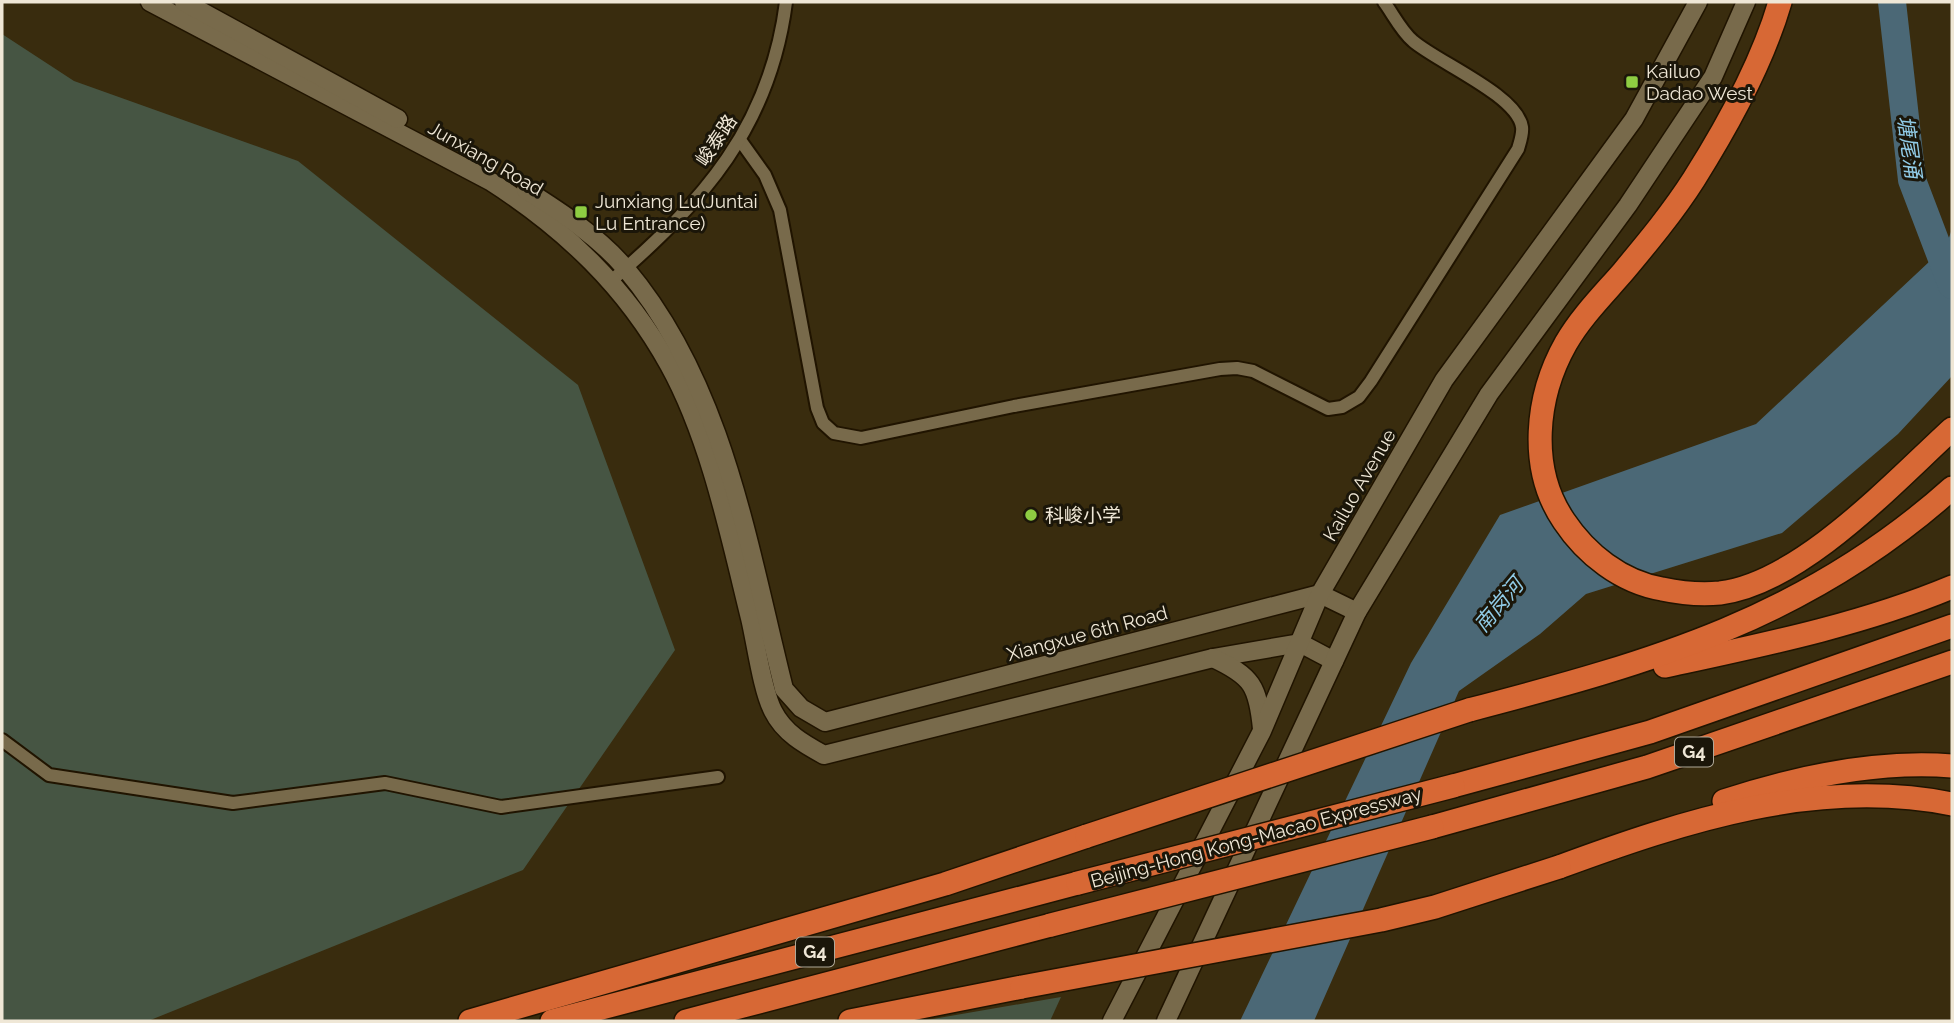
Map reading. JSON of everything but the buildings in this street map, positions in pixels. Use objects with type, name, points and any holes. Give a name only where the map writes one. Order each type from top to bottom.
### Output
[{"type":"highway","points":[[1780,2],[1741,95],[1693,179],[1662,224],[1589,310],[1566,344],[1543,402],[1540,436],[1548,489],[1577,540],[1623,576],[1657,589],[1689,594],[1721,593],[1754,584],[1786,568],[1834,536],[1952,429]]},
{"type":"highway","points":[[470,1021],[932,887],[1469,709],[1597,676],[1746,623],[1831,580],[1952,488]]},
{"type":"highway","points":[[1597,676],[1639,672],[1825,629],[1911,604],[1952,587]]},
{"type":"highway","name":"Beijing-Hong Kong-Macao Expressway","points":[[552,1021],[1650,732],[1952,626]]},
{"type":"highway","name":"Beijing-Hong Kong-Macao Expressway","points":[[686,1021],[1432,827],[1647,767],[1836,705],[1952,662]]},
{"type":"highway","points":[[1644,836],[1683,815],[1765,787],[1812,776],[1876,768],[1952,766]]},
{"type":"highway","points":[[850,1021],[1381,920],[1435,907],[1644,836],[1790,801],[1872,794],[1952,804]]},
{"type":"street","name":"Junxiang Road","points":[[184,2],[502,176],[582,227],[626,268],[671,336],[700,391],[718,437],[784,689],[801,708],[825,722]]},
{"type":"street","name":"峻泰路","points":[[611,281],[699,196],[740,140],[757,107],[786,2]]},
{"type":"street","points":[[740,140],[765,175],[780,210],[817,408],[823,423],[834,433],[860,438],[1014,406],[1237,368],[1274,379],[1328,409],[1342,407],[1359,397],[1371,381],[1518,149],[1521,137],[1517,117],[1504,101],[1412,40],[1384,2]]},
{"type":"street","name":"Kailuo Avenue","points":[[1112,1021],[1262,731],[1320,594],[1444,380],[1634,119],[1698,2]]},
{"type":"street","points":[[1166,1021],[1357,612],[1489,394],[1628,205],[1713,77],[1746,2]]},
{"type":"street","name":"Junxiang Road","points":[[154,3],[490,181],[534,209],[573,241],[611,281],[642,322],[670,367],[692,418],[732,548],[773,711],[793,737],[824,755],[1213,658]]},
{"type":"street","points":[[1320,594],[1357,612]]},
{"type":"street","name":"Xiangxue 6th Road","points":[[825,722],[1320,594]]},
{"type":"street","points":[[1213,658],[1300,643],[1334,661]]},
{"type":"street","points":[[1213,658],[1246,676],[1254,688],[1262,731]]},
{"type":"street","points":[[2,740],[49,775],[233,803],[385,783],[501,807],[718,777]]},
{"type":"green space","points":[[2,34],[74,81],[298,161],[578,385],[675,650],[523,870],[148,1021],[2,1021]]},
{"type":"green space","points":[[1061,997],[1050,1021],[921,1021]]},
{"type":"water","name":"南岗河","points":[[1952,229],[1952,376],[1898,434],[1782,533],[1586,594],[1540,634],[1459,691],[1314,1021],[1240,1021],[1411,663],[1500,515],[1756,424],[1946,246]]},
{"type":"waterway","name":"塘尾涌","points":[[1892,2],[1912,180],[1952,285]]},
{"type":"place","name":"Kailuo Dadao West","points":[[1632,82]]},
{"type":"place","name":"Junxiang Lu(Juntai Lu Entrance)","points":[[581,212]]},
{"type":"place","name":"科峻小学","points":[[1031,515]]}]
